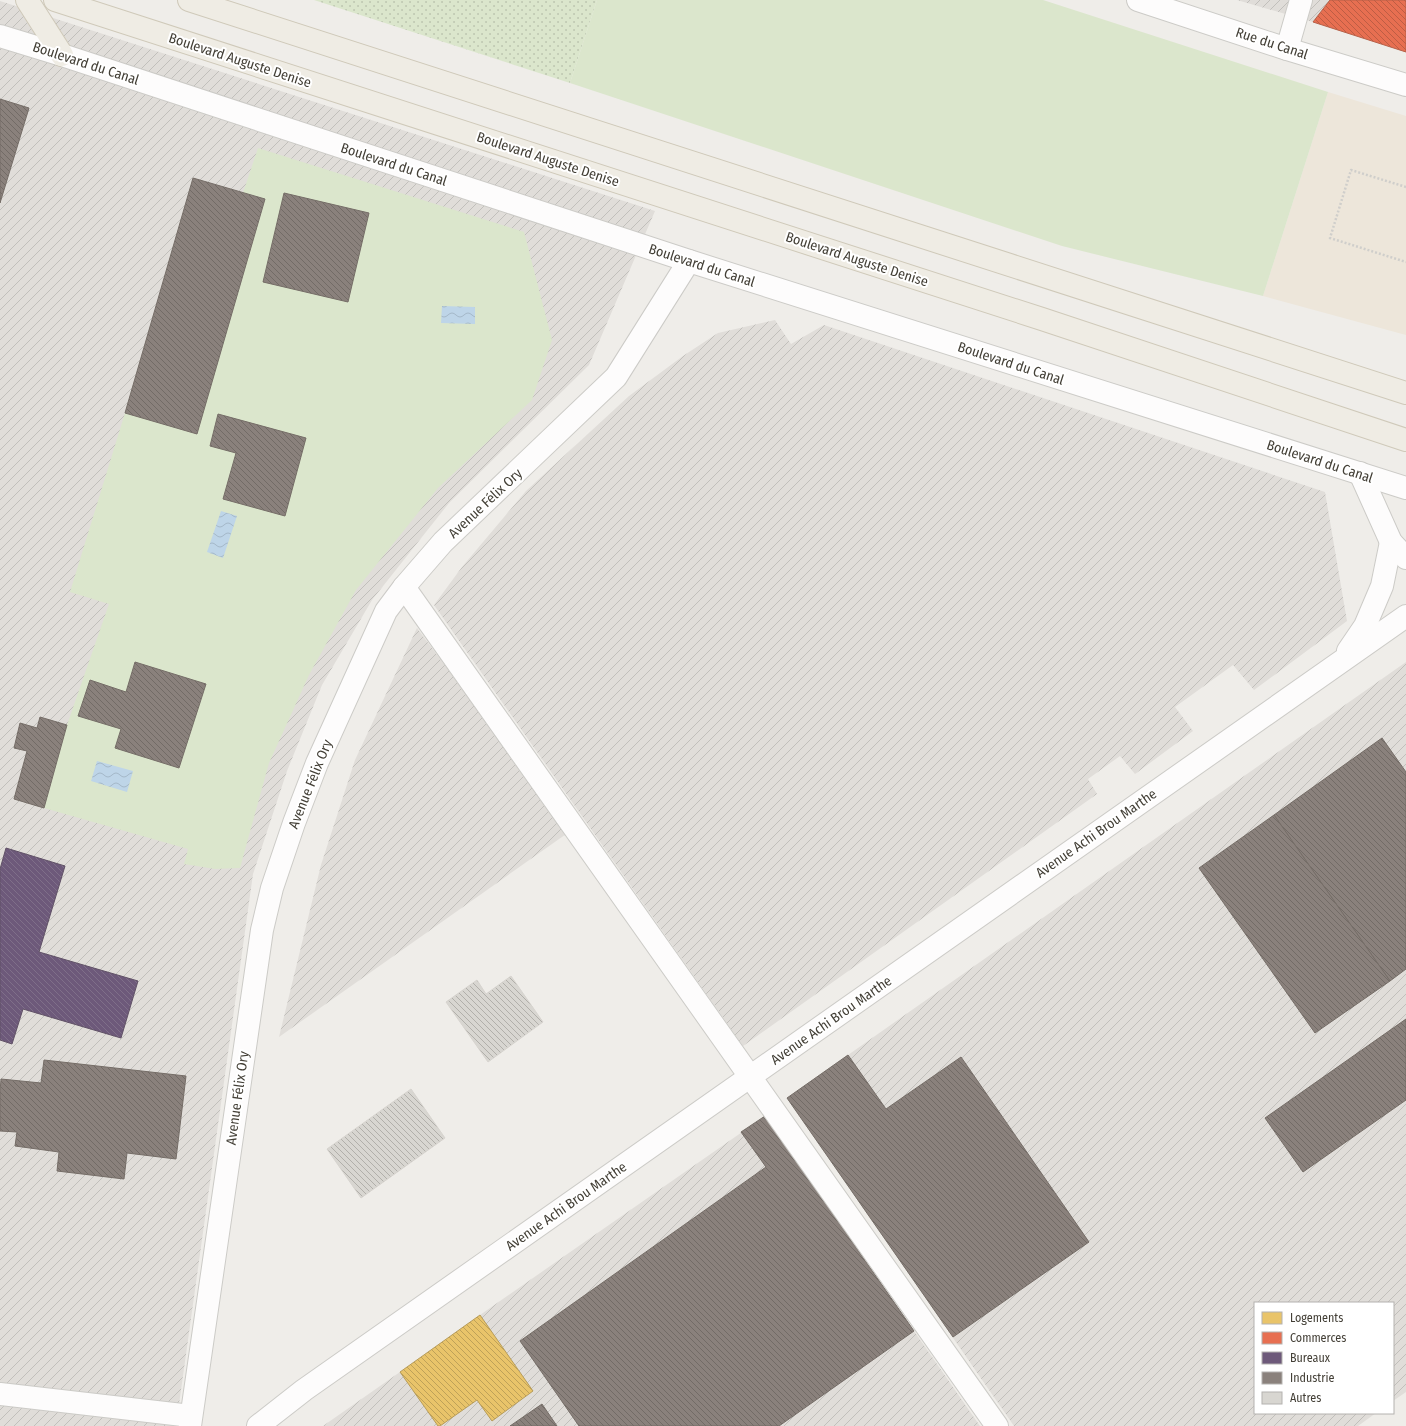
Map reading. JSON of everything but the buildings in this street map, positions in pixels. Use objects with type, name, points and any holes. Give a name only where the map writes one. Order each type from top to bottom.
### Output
[{"type":"main road","points":[[27,0],[62,55]]},
{"type":"main road","name":"Boulevard Auguste Denise","points":[[55,0],[1042,319],[1406,440]]},
{"type":"main road","points":[[189,0],[1406,392]]},
{"type":"street","name":"Rue du Canal","points":[[1138,0],[1287,49],[1406,85]]},
{"type":"street","points":[[1287,49],[1301,0]]},
{"type":"street","name":"Boulevard du Canal","points":[[0,36],[689,261],[1406,488]]},
{"type":"street","name":"Avenue Félix Ory","points":[[190,1421],[260,938],[272,888],[294,823],[317,764],[386,611],[443,542],[616,377],[689,261]]},
{"type":"street","points":[[1341,662],[1365,626],[1399,550],[1360,473]]},
{"type":"street","points":[[404,588],[997,1426]]},
{"type":"street","name":"Avenue Achi Brou Marthe","points":[[258,1426],[304,1390],[1406,616]]},
{"type":"street","points":[[0,1394],[190,1421]]},
{"type":"path","points":[[1406,187],[1351,170],[1330,238],[1406,262]]},
{"type":"shaded area","points":[[1237,0],[1406,0],[1406,52],[1313,22]]},
{"type":"shaded area","points":[[0,1],[655,211],[589,365],[449,503],[372,600],[322,685],[287,771],[253,874],[176,1426],[0,1426]]},
{"type":"shaded area","points":[[1328,92],[1406,116],[1406,335],[1263,296]]},
{"type":"shaded area","points":[[775,320],[791,344],[824,325],[1325,492],[1347,621],[1254,690],[1233,665],[1175,707],[1193,731],[1135,774],[1120,756],[1088,779],[1097,794],[743,1046],[434,605],[462,567],[526,491],[629,396],[683,356],[718,333]]},
{"type":"shaded area","points":[[417,628],[569,832],[279,1037],[321,865],[355,760]]},
{"type":"shaded area","points":[[1406,662],[1406,1392],[1394,1400],[1394,1302],[1254,1302],[1254,1414],[1375,1414],[1358,1426],[1014,1426],[787,1098]]},
{"type":"shaded area","points":[[765,1116],[980,1426],[323,1426],[480,1315]]},
{"type":"green space","points":[[314,0],[597,0],[570,83]]},
{"type":"green space","points":[[597,0],[1043,0],[1328,92],[1263,296],[1062,246],[570,83]]},
{"type":"green space","points":[[258,148],[524,232],[552,340],[532,400],[438,488],[356,590],[309,675],[269,763],[240,868],[215,869],[184,864],[188,849],[44,808],[67,725],[109,604],[70,592],[125,413],[197,433],[265,199],[243,193]]},
{"type":"water","points":[[442,306],[475,307],[475,324],[441,323]]},
{"type":"water","points":[[221,511],[237,516],[223,558],[207,552]]},
{"type":"water","points":[[97,761],[133,771],[127,792],[91,781]]}]
